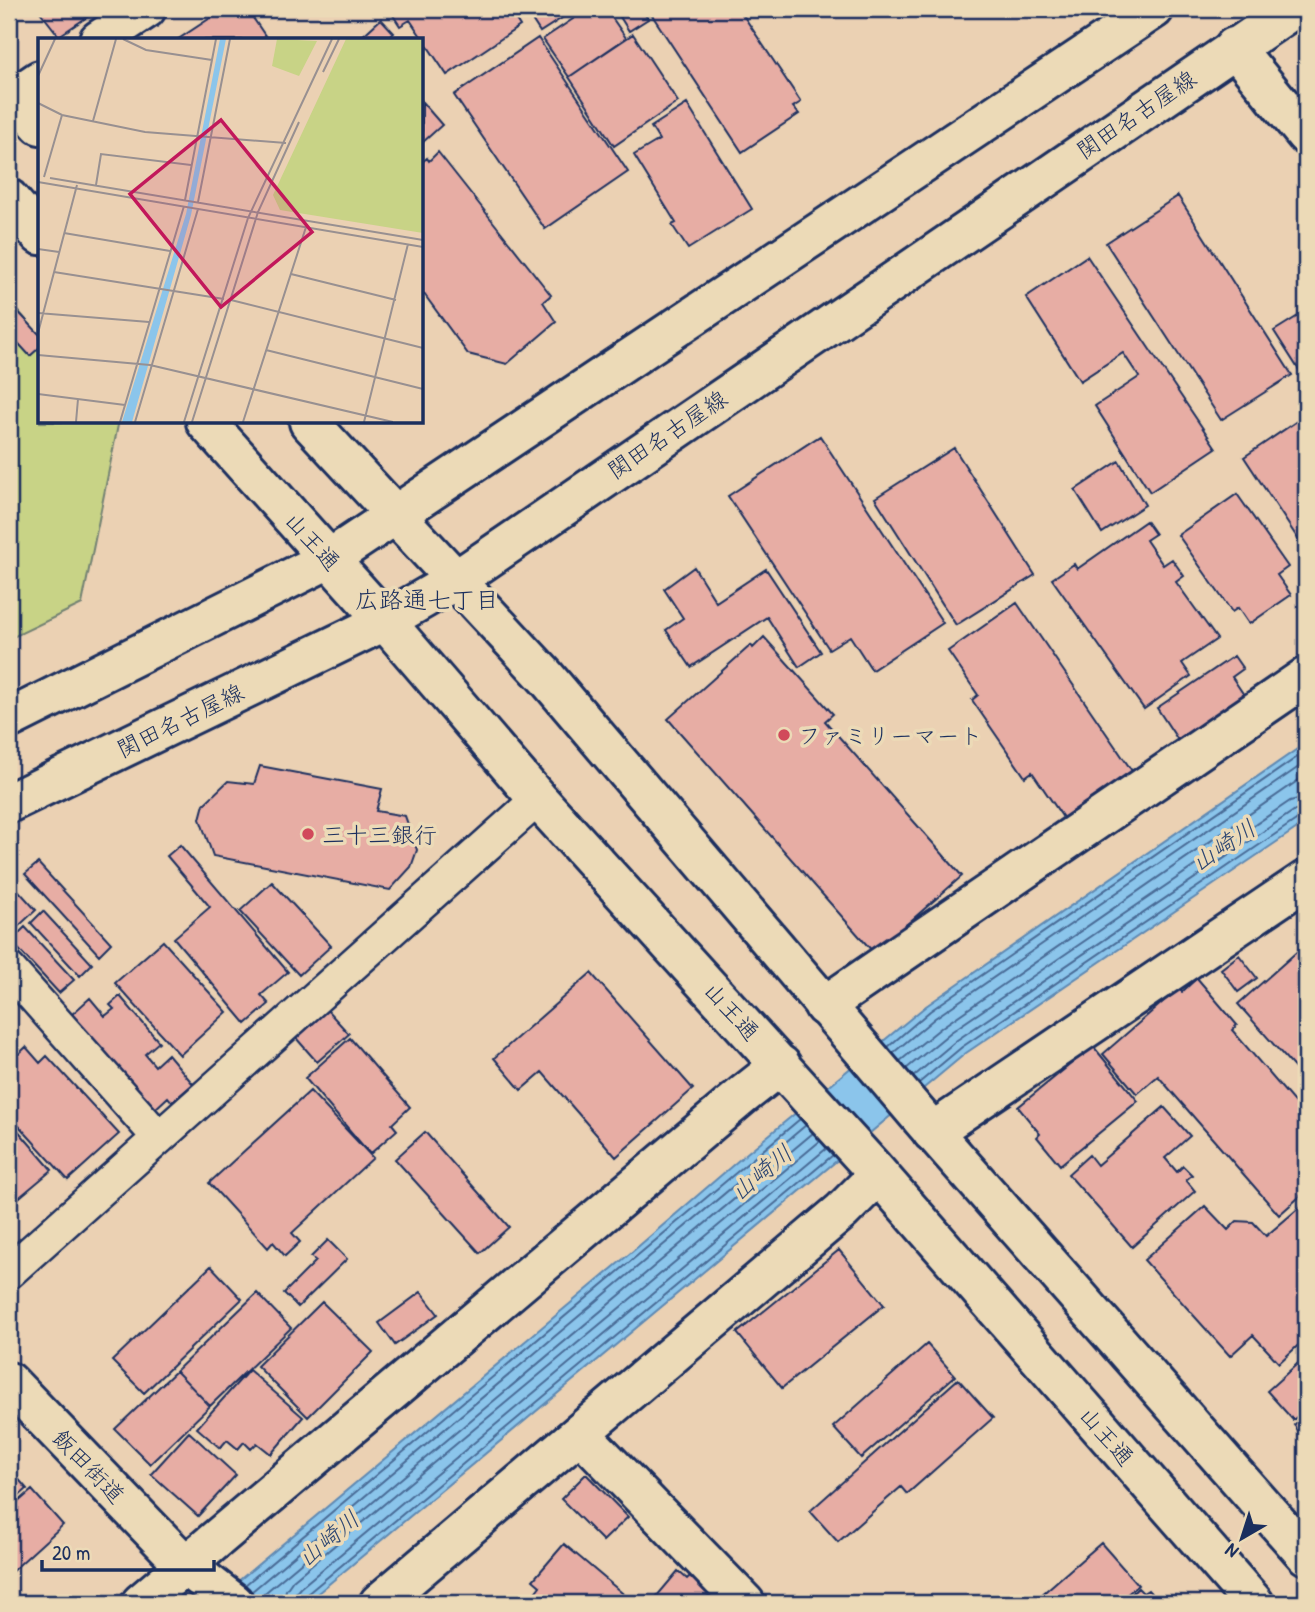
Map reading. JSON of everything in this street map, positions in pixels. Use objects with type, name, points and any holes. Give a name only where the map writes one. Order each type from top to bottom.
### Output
[{"type":"main road","points":[[102,38],[146,9]]},
{"type":"main road","points":[[9,719],[329,559],[1154,9]]},
{"type":"main road","name":"関田名古屋線","points":[[9,803],[385,621],[456,580],[1293,9]]},
{"type":"main road","points":[[1234,47],[1306,135]]},
{"type":"main road","points":[[21,89],[38,121]]},
{"type":"main road","points":[[9,199],[38,233]]},
{"type":"main road","name":"山王通","points":[[208,424],[385,621],[538,799],[876,1172],[1254,1603]]},
{"type":"main road","points":[[311,424],[546,677],[929,1128],[1306,1555]]},
{"type":"main road","points":[[832,1015],[1306,677]]},
{"type":"main road","points":[[929,1128],[1306,880]]},
{"type":"main road","points":[[141,1603],[191,1570],[743,1095],[783,1068]]},
{"type":"main road","points":[[379,1603],[842,1211],[876,1172]]},
{"type":"main road","name":"飯田街道","points":[[9,1382],[191,1570],[234,1603]]},
{"type":"main road","points":[[580,1433],[745,1603]]},
{"type":"lane","points":[[9,1272],[538,799]]},
{"type":"lane","points":[[9,970],[159,1138]]},
{"type":"green space","points":[[9,300],[38,334],[38,424],[118,425],[82,604],[9,639]]},
{"type":"water","name":"山崎川","points":[[1306,743],[1306,822],[966,1053],[306,1603],[212,1603],[926,1006]]},
{"type":"building","points":[[38,9],[99,9],[59,36]]},
{"type":"building","points":[[224,9],[247,9],[267,38],[180,38]]},
{"type":"building","points":[[389,9],[509,9],[520,26],[447,75],[410,20],[400,26]]},
{"type":"building","points":[[525,9],[576,9],[540,32]]},
{"type":"building","points":[[588,9],[606,9],[626,38],[569,77],[543,39]]},
{"type":"building","points":[[615,9],[641,9],[648,19],[629,31]]},
{"type":"building","points":[[648,9],[739,9],[801,102],[793,107],[799,114],[742,152]]},
{"type":"building","points":[[381,19],[394,33],[389,38],[360,38]]},
{"type":"building","points":[[633,34],[678,102],[614,146],[569,77]]},
{"type":"building","points":[[538,38],[628,172],[545,229],[454,95]]},
{"type":"building","points":[[424,104],[442,125],[424,141]]},
{"type":"building","points":[[687,104],[752,209],[688,249],[672,225],[676,223],[634,155],[659,140],[651,127]]},
{"type":"building","points":[[438,152],[551,295],[543,302],[556,322],[507,364],[468,354],[424,294],[424,160],[427,158],[429,161]]},
{"type":"building","points":[[1178,196],[1292,375],[1221,420],[1106,243]]},
{"type":"building","points":[[1087,256],[1216,448],[1150,492],[1095,406],[1139,377],[1123,353],[1080,381],[1026,297]]},
{"type":"building","points":[[9,302],[38,333],[38,349],[30,356],[9,333]]},
{"type":"building","points":[[1306,311],[1306,381],[1274,331]]},
{"type":"building","points":[[1306,415],[1306,551],[1244,457]]},
{"type":"building","points":[[820,436],[943,623],[872,670],[850,636],[829,649],[728,496]]},
{"type":"building","points":[[954,448],[1035,575],[956,625],[875,498]]},
{"type":"building","points":[[1119,461],[1145,505],[1102,533],[1075,490]]},
{"type":"building","points":[[1237,494],[1288,567],[1277,575],[1291,595],[1249,624],[1238,608],[1232,612],[1178,535]]},
{"type":"building","points":[[1146,521],[1155,534],[1146,540],[1163,565],[1172,559],[1184,576],[1176,582],[1217,639],[1182,663],[1191,676],[1144,709],[1052,579],[1074,564],[1077,569]]},
{"type":"building","points":[[694,567],[716,602],[766,569],[821,652],[799,667],[767,617],[691,667],[666,630],[683,618],[664,589]]},
{"type":"building","points":[[1017,603],[1132,771],[1064,819],[1032,772],[1025,777],[972,700],[978,695],[948,651]]},
{"type":"building","points":[[764,637],[833,714],[825,721],[962,876],[874,953],[668,719],[751,645],[753,648]]},
{"type":"building","points":[[1234,656],[1243,669],[1232,677],[1246,698],[1180,743],[1157,708]]},
{"type":"building","name":"三十三銀行","points":[[260,766],[382,789],[376,811],[405,816],[417,850],[411,867],[390,890],[213,856],[200,819],[204,804],[228,781],[254,784]]},
{"type":"building","points":[[180,845],[288,972],[261,995],[269,1004],[246,1024],[174,938],[210,907],[167,856]]},
{"type":"building","points":[[38,863],[111,943],[99,955],[25,874]]},
{"type":"building","points":[[9,880],[36,910],[9,935]]},
{"type":"building","points":[[272,882],[331,946],[299,975],[240,911]]},
{"type":"building","points":[[43,911],[92,964],[80,976],[31,923]]},
{"type":"building","points":[[25,927],[74,980],[59,993],[11,941]]},
{"type":"building","points":[[163,941],[227,1012],[180,1055],[115,983]]},
{"type":"building","points":[[1300,949],[1306,957],[1306,1081],[1238,1004]]},
{"type":"building","points":[[1239,955],[1257,978],[1238,992],[1221,969]]},
{"type":"building","points":[[591,973],[693,1089],[616,1157],[542,1072],[521,1090],[494,1058]]},
{"type":"building","points":[[1197,978],[1237,1025],[1232,1030],[1306,1116],[1306,1191],[1279,1215],[1158,1076],[1137,1094],[1103,1054],[1179,988],[1182,992]]},
{"type":"building","points":[[120,996],[159,1042],[145,1054],[155,1066],[168,1054],[193,1084],[172,1102],[168,1097],[154,1110],[71,1015],[90,998],[105,1016],[114,1009],[110,1005]]},
{"type":"building","points":[[327,1010],[349,1034],[317,1062],[296,1038]]},
{"type":"building","points":[[350,1038],[410,1107],[392,1124],[397,1130],[370,1154],[305,1078]]},
{"type":"building","points":[[1093,1046],[1138,1101],[1060,1165],[1037,1137],[1040,1134],[1018,1107]]},
{"type":"building","points":[[26,1047],[40,1063],[47,1056],[119,1134],[68,1180],[9,1115],[9,1063]]},
{"type":"building","points":[[310,1091],[373,1158],[292,1233],[300,1242],[285,1256],[273,1242],[268,1248],[209,1183]]},
{"type":"building","points":[[1164,1107],[1190,1136],[1165,1158],[1177,1172],[1183,1166],[1192,1175],[1186,1180],[1195,1191],[1132,1247],[1068,1174],[1089,1155],[1097,1165]]},
{"type":"building","points":[[9,1120],[52,1170],[9,1206]]},
{"type":"building","points":[[425,1132],[509,1227],[480,1253],[395,1159]]},
{"type":"building","points":[[1306,1202],[1306,1338],[1279,1363],[1253,1335],[1230,1356],[1144,1260],[1205,1206],[1228,1230],[1237,1221],[1253,1222],[1266,1236]]},
{"type":"building","points":[[328,1240],[347,1259],[298,1307],[284,1293],[316,1261],[311,1257]]},
{"type":"building","points":[[839,1250],[884,1305],[782,1388],[737,1333]]},
{"type":"building","points":[[211,1266],[242,1299],[144,1393],[112,1361]]},
{"type":"building","points":[[421,1292],[438,1314],[395,1345],[379,1323]]},
{"type":"building","points":[[257,1293],[291,1328],[210,1406],[176,1371]]},
{"type":"building","points":[[322,1302],[373,1352],[308,1417],[257,1366]]},
{"type":"building","points":[[927,1344],[955,1376],[861,1458],[833,1427]]},
{"type":"building","points":[[1306,1356],[1306,1409],[1293,1420],[1267,1391]]},
{"type":"building","points":[[249,1370],[303,1417],[271,1454],[257,1443],[251,1449],[244,1442],[238,1449],[227,1440],[220,1448],[197,1428]]},
{"type":"building","points":[[176,1371],[210,1406],[150,1464],[115,1429]]},
{"type":"building","points":[[958,1379],[993,1418],[907,1494],[901,1487],[838,1542],[810,1511]]},
{"type":"building","points":[[1306,1414],[1306,1440],[1294,1425]]},
{"type":"building","points":[[189,1432],[236,1475],[198,1516],[151,1474]]},
{"type":"building","points":[[9,1468],[27,1489],[9,1505]]},
{"type":"building","points":[[586,1474],[628,1517],[603,1541],[561,1499]]},
{"type":"building","points":[[32,1490],[63,1525],[9,1574],[9,1510]]},
{"type":"building","points":[[1101,1543],[1138,1585],[1117,1603],[1032,1603]]},
{"type":"building","points":[[564,1544],[634,1603],[527,1603],[540,1586],[533,1580]]},
{"type":"building","points":[[678,1571],[687,1579],[692,1574],[721,1599],[717,1603],[651,1603]]},
{"type":"building","points":[[1138,1588],[1143,1593],[1148,1590],[1160,1603],[1122,1603]]},
{"type":"place","name":"ファミリーマート","points":[[784,735]]},
{"type":"place","name":"三十三銀行","points":[[308,834]]},
{"type":"district","name":"広路通七丁目","points":[[427,599]]}]
